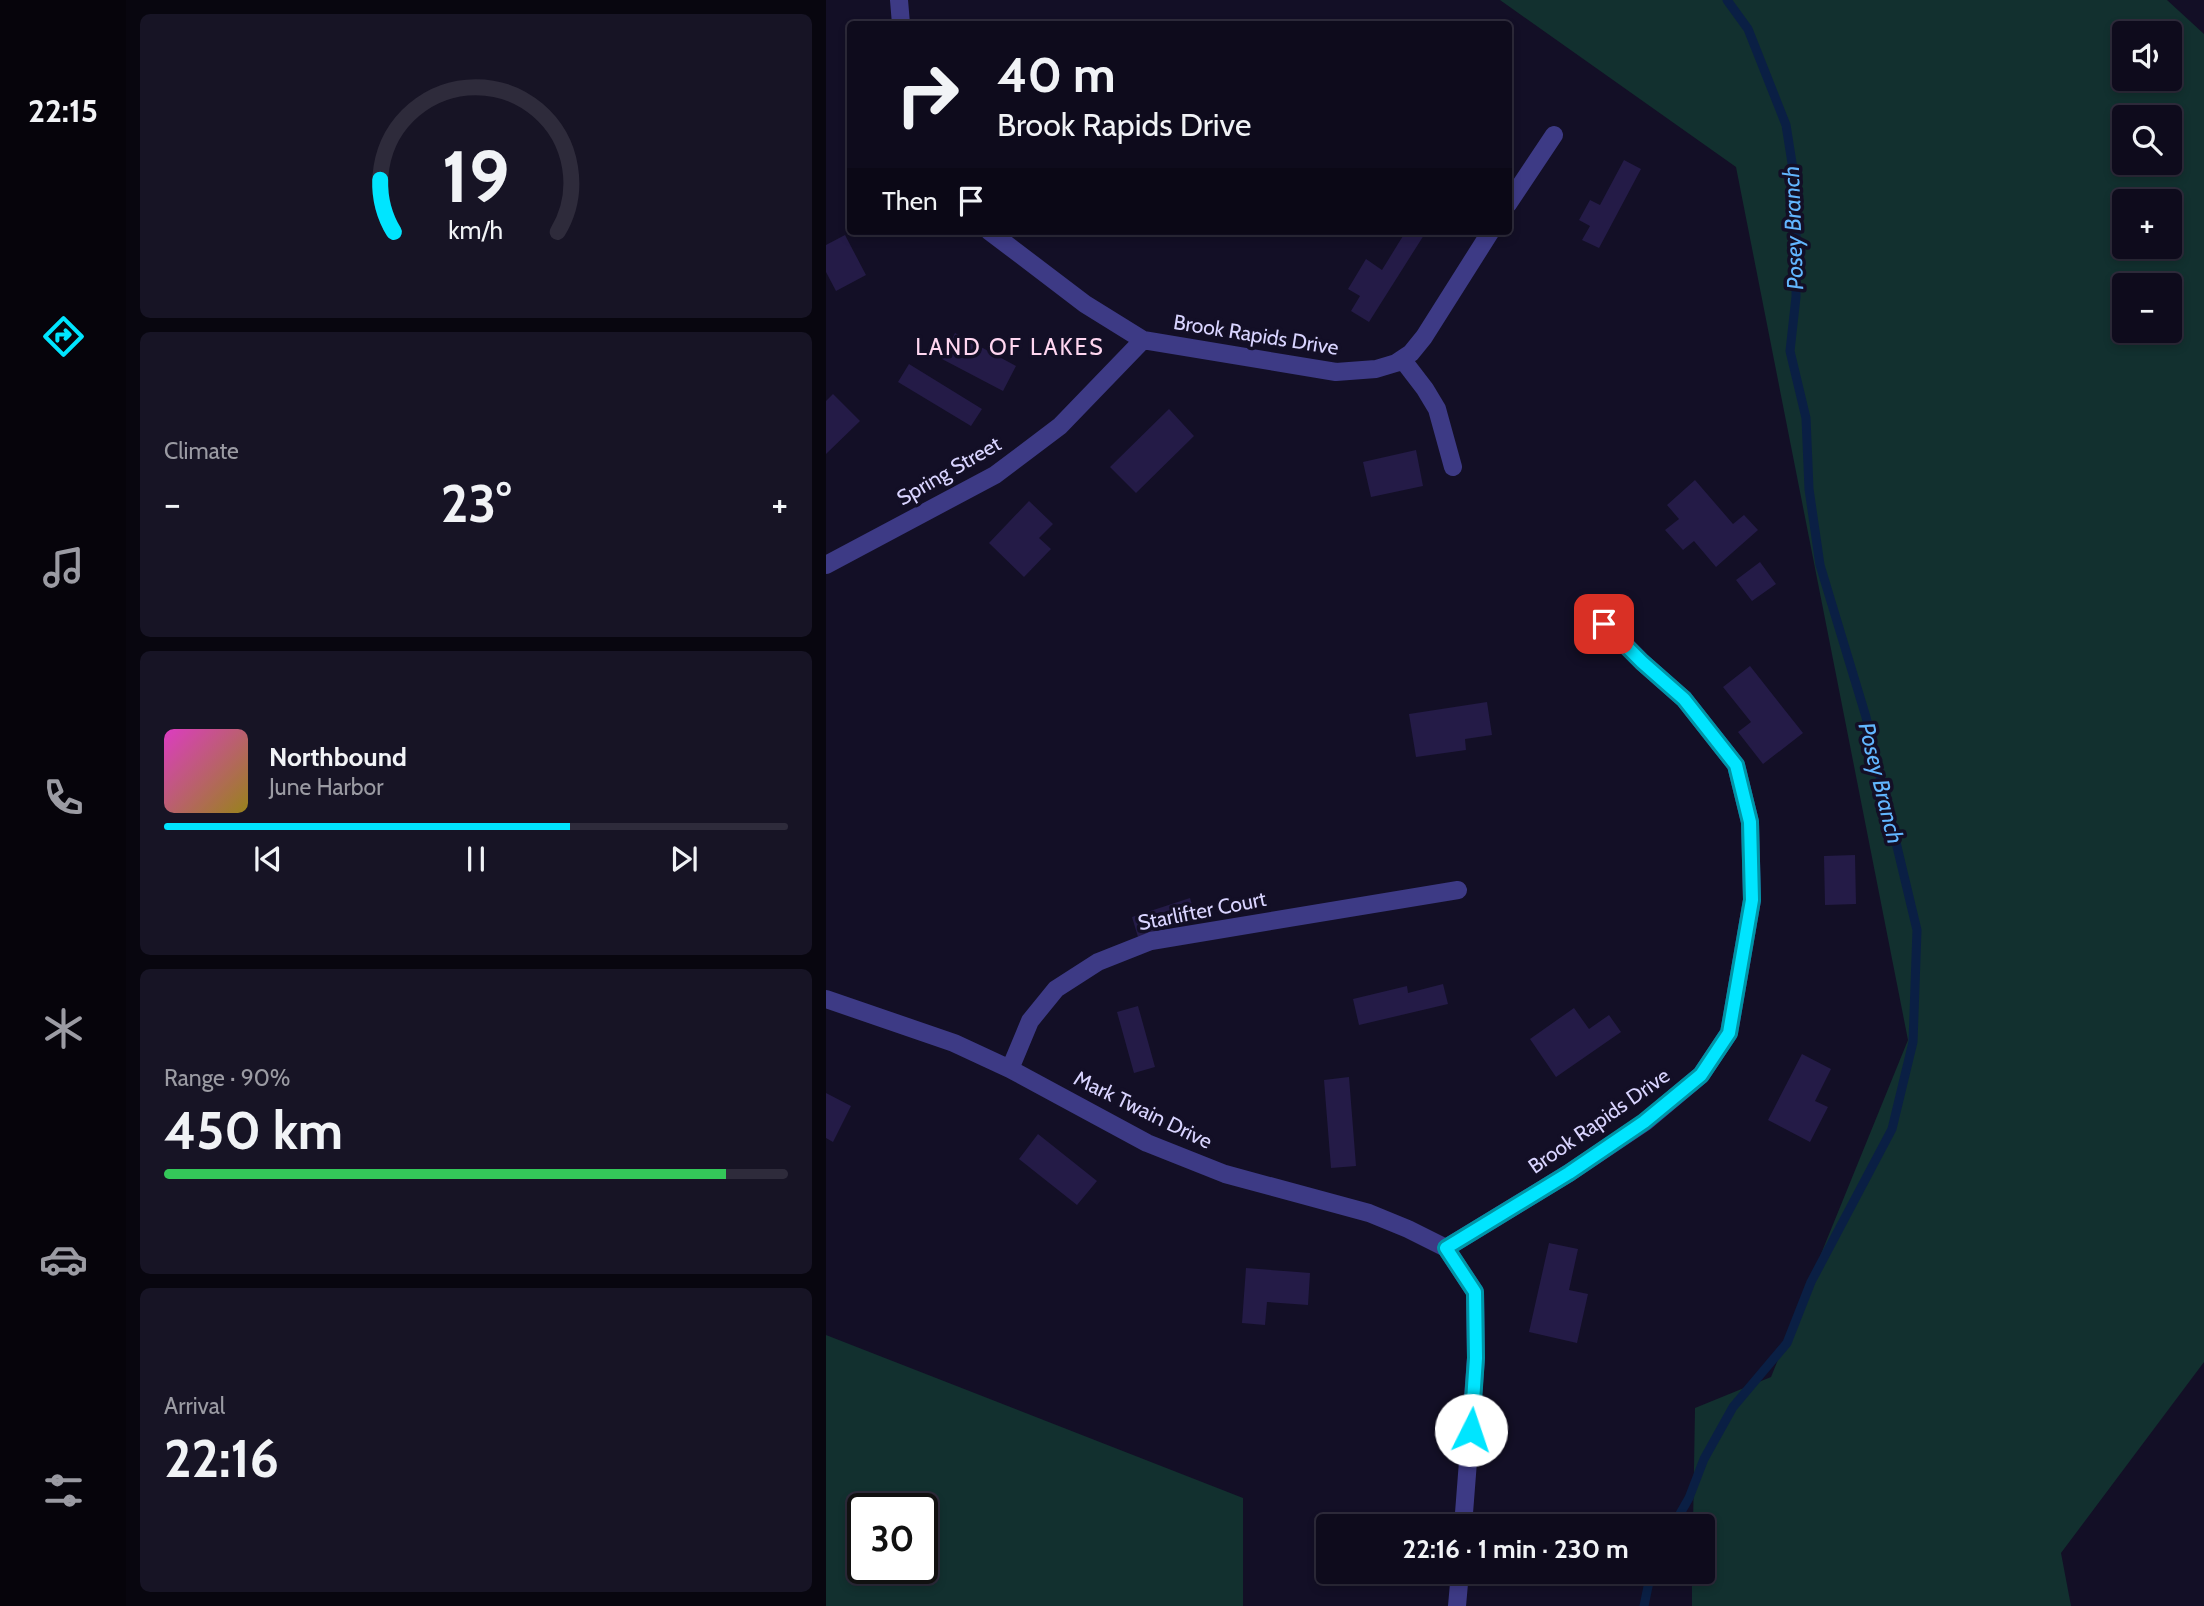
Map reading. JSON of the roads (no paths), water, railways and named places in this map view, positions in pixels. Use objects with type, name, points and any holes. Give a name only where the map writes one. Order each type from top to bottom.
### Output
[{"type":"street","points":[[899,0],[901,21]]},
{"type":"street","points":[[1512,198],[1554,135]]},
{"type":"street","points":[[994,235],[1086,304],[1143,340]]},
{"type":"street","name":"Brook Rapids Drive","points":[[1143,340],[1336,372],[1376,369],[1411,353],[1488,235]]},
{"type":"street","name":"Spring Street","points":[[826,565],[995,475],[1060,426],[1143,340]]},
{"type":"street","points":[[1402,359],[1425,388],[1437,409],[1453,467]]},
{"type":"street","name":"Brook Rapids Drive","points":[[1446,1248],[1569,1173],[1644,1122],[1701,1075],[1729,1033],[1752,900],[1750,822],[1736,765],[1684,699],[1642,662],[1585,604]]},
{"type":"street","name":"Starlifter Court","points":[[1010,1069],[1030,1021],[1056,989],[1098,961],[1151,941],[1458,890]]},
{"type":"street","name":"Mark Twain Drive","points":[[826,999],[954,1043],[1010,1069],[1147,1143],[1225,1174],[1369,1213],[1446,1248]]},
{"type":"street","points":[[1446,1248],[1475,1292],[1476,1358],[1464,1514]]},
{"type":"street","points":[[1457,1606],[1459,1584]]},
{"type":"waterway","name":"Posey Branch","points":[[1680,1514],[1704,1459],[1733,1407],[1787,1343],[1811,1282],[1892,1129],[1913,1042],[1917,930],[1866,717],[1820,565],[1809,489],[1806,418],[1790,351],[1796,297],[1796,188],[1786,125],[1748,29],[1727,0]]},
{"type":"waterway","name":"Posey Branch","points":[[1644,1606],[1649,1584]]},
{"type":"district","name":"LAND OF LAKES","points":[[1010,347]]}]
